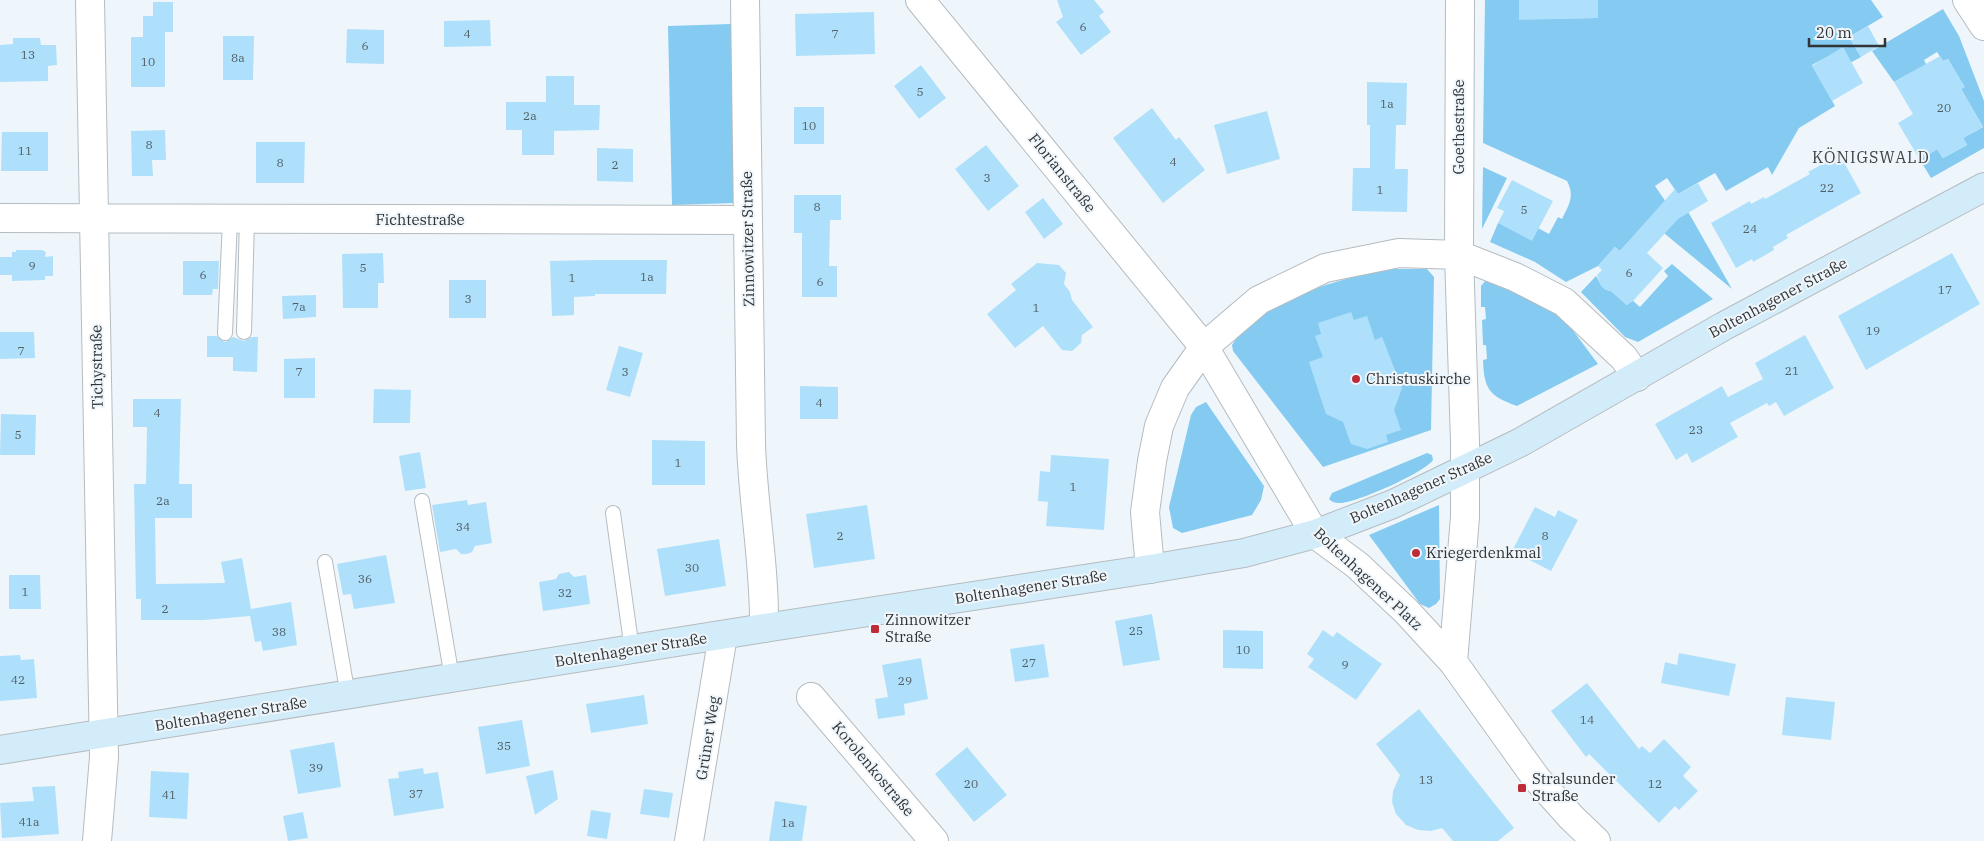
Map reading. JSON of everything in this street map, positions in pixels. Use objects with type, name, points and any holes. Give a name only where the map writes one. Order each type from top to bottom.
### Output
[{"type":"street","name":"Tichystraße","points":[[90,0],[104,734],[104,757],[97,841]]},
{"type":"street","name":"Zinnowitzer Straße","points":[[745,0],[747,220],[753,492],[765,599],[764,628]]},
{"type":"street","name":"Florianstraße","points":[[920,0],[1204,347]]},
{"type":"street","name":"Goethestraße","points":[[1459,255],[1460,0]]},
{"type":"street","points":[[1967,0],[1984,26]]},
{"type":"street","name":"Boltenhagener Straße","points":[[0,750],[348,696],[764,628],[1150,569],[1244,553],[1315,534],[1393,504],[1465,471],[1521,442],[1724,326],[1984,187]]},
{"type":"street","name":"Fichtestraße","points":[[0,218],[94,220],[747,220]]},
{"type":"street","points":[[1150,569],[1145,512],[1159,426],[1175,388],[1204,347],[1259,300],[1325,268],[1399,253],[1459,255],[1515,277],[1564,302],[1618,352],[1637,377]]},
{"type":"street","points":[[1453,662],[1465,517],[1459,255]]},
{"type":"street","name":"Boltenhagener Platz","points":[[1204,347],[1315,534],[1357,565],[1406,611],[1453,662],[1536,778],[1570,817],[1596,841]]},
{"type":"street","name":"Grüner Weg","points":[[689,841],[723,635]]},
{"type":"street","name":"Korolenkostraße","points":[[812,697],[934,841]]},
{"type":"lane","points":[[238,219],[244,332]]},
{"type":"lane","points":[[225,333],[238,219]]},
{"type":"lane","points":[[422,501],[452,678]]},
{"type":"lane","points":[[613,512],[632,650]]},
{"type":"lane","points":[[325,562],[348,696]]},
{"type":"shaded area","points":[[1485,0],[1519,0],[1519,19],[1595,18],[1596,0],[1871,0],[1883,17],[1849,37],[1861,57],[1837,70],[1829,56],[1812,65],[1835,106],[1799,128],[1772,175],[1768,167],[1726,191],[1715,173],[1678,194],[1732,289],[1648,220],[1620,251],[1615,247],[1598,266],[1566,282],[1535,262],[1490,242],[1498,223],[1538,228],[1549,234],[1558,217],[1562,219],[1565,214],[1569,205],[1571,191],[1567,181],[1483,143]],"holes":[[[1667,178],[1678,194],[1666,202],[1655,186]]]},
{"type":"shaded area","points":[[1943,9],[1959,36],[1984,101],[1984,148],[1931,178],[1920,160],[1937,149],[1943,158],[1967,145],[1963,138],[1983,127],[1961,89],[1964,87],[1948,59],[1943,61],[1937,52],[1924,60],[1928,68],[1910,73],[1894,82],[1872,51]]},
{"type":"shaded area","points":[[731,24],[735,203],[672,205],[668,26]]},
{"type":"shaded area","points":[[1483,167],[1507,178],[1482,229]]},
{"type":"shaded area","points":[[1672,264],[1713,299],[1638,342],[1625,337],[1581,292],[1596,276],[1603,288],[1611,291],[1627,305],[1632,300],[1640,307],[1668,276],[1664,271]]},
{"type":"shaded area","points":[[1386,269],[1427,269],[1434,277],[1431,430],[1323,467],[1233,351],[1232,345],[1245,329],[1261,315],[1280,303],[1323,286]]},
{"type":"shaded area","points":[[1487,279],[1519,290],[1566,321],[1598,364],[1517,406],[1494,395],[1487,385],[1483,360],[1487,359],[1486,345],[1483,345],[1482,320],[1486,319],[1485,307],[1481,307],[1481,286]]},
{"type":"shaded area","points":[[1206,402],[1264,486],[1261,500],[1252,515],[1182,533],[1173,528],[1169,507],[1191,415],[1196,407]]},
{"type":"shaded area","points":[[1427,453],[1432,455],[1433,460],[1427,466],[1404,479],[1348,502],[1337,503],[1329,499],[1332,493]]},
{"type":"shaded area","points":[[1439,505],[1440,599],[1429,608],[1420,604],[1369,535]]},
{"type":"building","points":[[1057,0],[1094,0],[1104,12],[1099,16],[1111,32],[1081,55],[1056,22],[1063,17]]},
{"type":"building","points":[[1519,0],[1598,0],[1598,18],[1519,20]]},
{"type":"building","points":[[153,2],[173,2],[173,32],[165,32],[165,87],[131,87],[131,37],[143,37],[143,16],[153,16]]},
{"type":"building","points":[[874,12],[875,54],[796,56],[795,14]]},
{"type":"building","points":[[490,20],[491,46],[444,47],[444,21]]},
{"type":"building","points":[[1868,26],[1879,46],[1861,57],[1849,37]]},
{"type":"building","points":[[347,29],[384,30],[384,64],[346,63]]},
{"type":"building","points":[[223,36],[254,36],[253,80],[223,80]]},
{"type":"building","points":[[13,38],[40,38],[41,45],[56,45],[57,65],[48,66],[48,81],[0,82],[0,45],[13,44]]},
{"type":"building","points":[[1843,47],[1863,83],[1832,101],[1812,66]]},
{"type":"building","points":[[1940,56],[1943,61],[1948,59],[1965,87],[1961,89],[1983,127],[1963,138],[1967,145],[1943,158],[1937,149],[1920,160],[1898,123],[1913,114],[1894,82]]},
{"type":"building","points":[[921,65],[946,98],[919,119],[894,86]]},
{"type":"building","points":[[546,76],[574,76],[574,105],[600,105],[599,130],[554,131],[554,155],[522,155],[522,130],[506,130],[506,102],[546,102]]},
{"type":"building","points":[[1367,82],[1407,83],[1406,125],[1396,125],[1395,169],[1408,169],[1407,212],[1352,211],[1353,168],[1370,168]]},
{"type":"building","points":[[794,107],[824,107],[824,144],[794,144]]},
{"type":"building","points":[[1152,108],[1176,140],[1179,137],[1205,170],[1163,203],[1113,138]]},
{"type":"building","points":[[1267,111],[1280,159],[1227,174],[1214,125]]},
{"type":"building","points":[[165,130],[166,160],[152,160],[153,176],[132,176],[131,131]]},
{"type":"building","points":[[2,132],[48,132],[48,171],[1,171]]},
{"type":"building","points":[[256,142],[305,142],[304,183],[256,183]]},
{"type":"building","points":[[986,145],[1019,186],[988,211],[955,169]]},
{"type":"building","points":[[597,148],[633,149],[633,182],[597,181]]},
{"type":"building","points":[[1841,157],[1861,193],[1786,235],[1788,238],[1773,247],[1774,250],[1753,262],[1752,259],[1736,268],[1711,223],[1750,201],[1751,204],[1764,197],[1765,199],[1810,174],[1808,172],[1828,161],[1829,164]]},
{"type":"building","points":[[1512,180],[1553,201],[1532,241],[1498,223],[1504,211],[1497,208]]},
{"type":"building","points":[[1698,183],[1708,201],[1678,219],[1647,253],[1663,268],[1633,301],[1627,305],[1611,291],[1601,286],[1597,275],[1602,270],[1598,266],[1615,247],[1620,251],[1675,189],[1678,194]]},
{"type":"building","points":[[794,195],[841,195],[841,220],[830,220],[829,266],[837,266],[837,297],[802,297],[802,233],[794,233]]},
{"type":"building","points":[[1043,198],[1063,224],[1044,239],[1025,212]]},
{"type":"building","points":[[16,250],[42,250],[46,252],[45,257],[53,256],[53,276],[45,276],[45,280],[12,281],[12,275],[0,275],[0,257],[12,257],[12,252],[16,252]]},
{"type":"building","points":[[383,253],[384,283],[378,283],[378,308],[343,308],[342,254]]},
{"type":"building","points":[[1952,253],[1980,304],[1866,370],[1838,316]]},
{"type":"building","points":[[667,260],[666,294],[595,294],[595,296],[574,297],[574,315],[552,316],[550,261]]},
{"type":"building","points":[[183,261],[219,261],[218,289],[213,289],[212,295],[183,295]]},
{"type":"building","points":[[1037,263],[1059,265],[1066,273],[1064,284],[1070,292],[1072,300],[1093,327],[1082,335],[1081,343],[1072,351],[1062,350],[1043,326],[1015,348],[987,314],[1016,290],[1011,284]]},
{"type":"building","points":[[449,280],[486,280],[486,318],[449,318]]},
{"type":"building","points":[[316,295],[316,317],[283,319],[282,296]]},
{"type":"building","name":"Christuskirche","points":[[1351,312],[1354,320],[1367,316],[1375,340],[1382,337],[1402,388],[1394,410],[1401,430],[1386,435],[1388,442],[1367,449],[1351,444],[1343,422],[1326,414],[1309,362],[1323,357],[1315,336],[1321,334],[1318,323]]},
{"type":"building","points":[[0,332],[34,332],[35,358],[0,359]]},
{"type":"building","points":[[1805,335],[1834,388],[1784,416],[1776,402],[1769,406],[1767,403],[1730,423],[1738,437],[1692,463],[1687,453],[1676,460],[1655,424],[1722,386],[1728,397],[1763,379],[1755,363]]},
{"type":"building","points":[[207,336],[217,336],[225,342],[233,337],[244,341],[251,337],[258,337],[257,372],[233,371],[233,357],[207,357]]},
{"type":"building","points":[[619,346],[643,353],[630,397],[606,390]]},
{"type":"building","points":[[315,358],[315,398],[284,398],[284,359]]},
{"type":"building","points":[[800,386],[838,387],[838,419],[800,419]]},
{"type":"building","points":[[374,389],[411,390],[410,423],[373,423]]},
{"type":"building","points":[[133,399],[181,399],[179,484],[192,484],[192,518],[155,518],[156,584],[225,583],[221,562],[242,558],[251,609],[291,602],[297,645],[263,651],[261,641],[255,642],[250,616],[204,620],[141,620],[141,599],[136,599],[134,484],[146,484],[147,427],[133,427]]},
{"type":"building","points":[[1,414],[36,415],[35,455],[0,455]]},
{"type":"building","points":[[652,440],[705,441],[705,485],[652,485]]},
{"type":"building","points":[[420,452],[426,488],[405,491],[399,456]]},
{"type":"building","points":[[1051,455],[1109,459],[1104,530],[1046,526],[1048,502],[1038,501],[1040,471],[1050,472]]},
{"type":"building","points":[[467,500],[468,505],[486,502],[492,543],[475,546],[472,552],[467,554],[461,554],[456,549],[440,552],[432,505]]},
{"type":"building","points":[[867,505],[875,559],[814,568],[806,514]]},
{"type":"building","points":[[1535,507],[1555,517],[1558,510],[1578,520],[1551,571],[1512,551]]},
{"type":"building","points":[[719,539],[726,586],[665,596],[657,549]]},
{"type":"building","points":[[386,555],[395,603],[354,609],[351,594],[343,595],[337,564]]},
{"type":"building","points":[[569,572],[574,577],[586,575],[590,604],[543,611],[539,582],[556,579],[559,574]]},
{"type":"building","points":[[9,575],[40,575],[41,609],[9,609]]},
{"type":"building","points":[[1152,614],[1160,660],[1123,666],[1115,621]]},
{"type":"building","points":[[1223,630],[1263,631],[1263,669],[1223,668]]},
{"type":"building","points":[[1323,630],[1333,637],[1337,632],[1382,664],[1356,700],[1308,667],[1314,659],[1307,654]]},
{"type":"building","points":[[1044,644],[1049,677],[1015,682],[1010,649]]},
{"type":"building","points":[[1679,653],[1736,664],[1729,696],[1661,683],[1665,662],[1677,665]]},
{"type":"building","points":[[20,655],[21,660],[34,659],[37,698],[0,701],[0,656]]},
{"type":"building","points":[[921,658],[928,699],[904,704],[905,715],[878,719],[875,699],[888,697],[882,665]]},
{"type":"building","points":[[1587,683],[1639,749],[1642,746],[1650,753],[1664,739],[1691,767],[1683,776],[1698,791],[1679,810],[1675,806],[1659,823],[1589,754],[1586,757],[1551,711]]},
{"type":"building","points":[[644,695],[648,724],[591,733],[586,704]]},
{"type":"building","points":[[1786,697],[1835,702],[1831,740],[1782,735]]},
{"type":"building","points":[[1419,709],[1514,828],[1498,841],[1453,841],[1442,828],[1431,831],[1418,830],[1406,825],[1396,814],[1392,802],[1393,791],[1400,775],[1376,744]]},
{"type":"building","points":[[522,720],[530,766],[486,774],[478,727]]},
{"type":"building","points":[[334,742],[341,787],[298,794],[290,750]]},
{"type":"building","points":[[967,747],[1007,795],[974,822],[935,774]]},
{"type":"building","points":[[423,768],[424,774],[438,772],[444,808],[394,816],[388,779],[399,778],[398,772]]},
{"type":"building","points":[[553,770],[558,799],[535,815],[526,776]]},
{"type":"building","points":[[151,771],[189,773],[187,819],[149,817]]},
{"type":"building","points":[[55,786],[59,834],[2,838],[0,803],[34,801],[32,787]]},
{"type":"building","points":[[644,789],[673,793],[669,818],[640,814]]},
{"type":"building","points":[[775,801],[807,806],[802,841],[769,841]]},
{"type":"building","points":[[591,810],[611,813],[607,839],[587,836]]},
{"type":"building","points":[[303,812],[308,838],[288,841],[283,816]]},
{"type":"place","name":"Christuskirche","points":[[1356,379]]},
{"type":"place","name":"Kriegerdenkmal","points":[[1416,553]]},
{"type":"place","name":"Zinnowitzer Straße","points":[[875,629]]},
{"type":"place","name":"Stralsunder Straße","points":[[1522,788]]},
{"type":"district","name":"KÖNIGSWALD","points":[[1871,157]]}]
